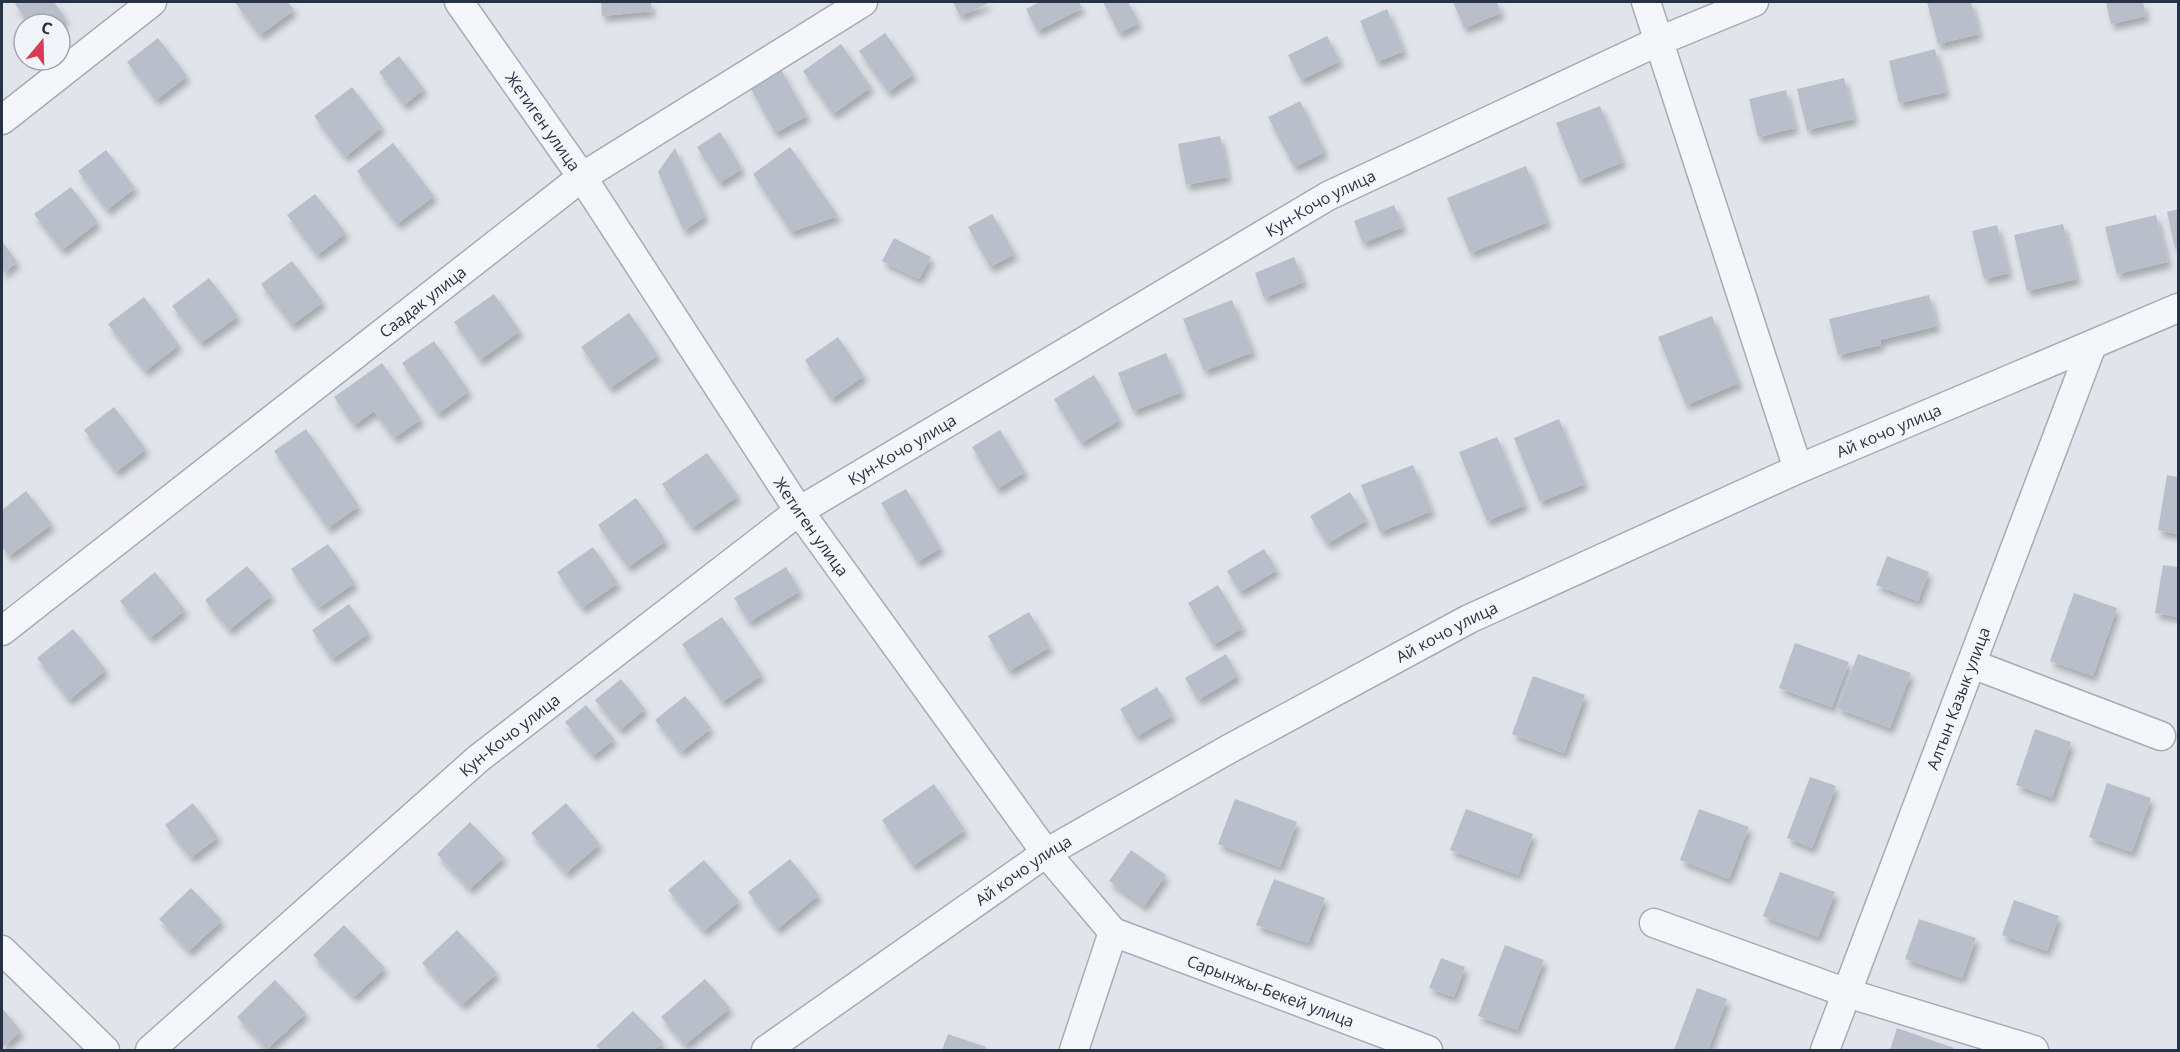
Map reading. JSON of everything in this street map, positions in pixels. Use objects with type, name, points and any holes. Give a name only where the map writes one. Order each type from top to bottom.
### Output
[{"type":"street","points":[[2,120],[152,2]]},
{"type":"street","name":"Жетиген улица","points":[[459,2],[582,177],[799,511],[1046,853],[1113,932]]},
{"type":"street","name":"Саадак улица","points":[[2,631],[582,177],[863,2]]},
{"type":"street","points":[[1646,2],[1798,469]]},
{"type":"street","name":"Кун-Кочо улица","points":[[150,1050],[479,758],[799,511],[1328,196],[1659,41],[1754,2]]},
{"type":"street","name":"Ай кочо улица","points":[[766,1050],[1046,853],[1229,749],[1469,619],[1798,469],[2178,308]]},
{"type":"street","name":"Алтын Казык улица","points":[[1826,1050],[2092,345]]},
{"type":"street","points":[[1972,664],[2161,736]]},
{"type":"street","points":[[1654,922],[1847,993],[2034,1050]]},
{"type":"street","points":[[1074,1050],[1113,932]]},
{"type":"street","name":"Сарынжы-Бекей улица","points":[[1113,932],[1428,1050]]},
{"type":"street","points":[[2,950],[105,1050]]},
{"type":"building","points":[[54,2],[61,12],[21,12],[15,4]]},
{"type":"building","points":[[235,2],[288,2],[294,10],[260,35]]},
{"type":"building","points":[[601,2],[651,2],[652,11],[602,16]]},
{"type":"building","points":[[953,2],[991,2],[960,16]]},
{"type":"building","points":[[1040,2],[1079,2],[1082,8],[1037,31],[1026,9]]},
{"type":"building","points":[[1103,2],[1128,2],[1139,23],[1119,33]]},
{"type":"building","points":[[1453,2],[1497,2],[1501,13],[1464,28]]},
{"type":"building","points":[[1927,2],[1971,2],[1979,34],[1938,44]]},
{"type":"building","points":[[2106,2],[2143,2],[2146,16],[2111,24]]},
{"type":"building","points":[[1387,9],[1404,51],[1377,62],[1360,21]]},
{"type":"building","points":[[885,33],[914,74],[888,92],[859,51]]},
{"type":"building","points":[[1327,36],[1340,61],[1301,80],[1288,55]]},
{"type":"building","points":[[158,38],[187,76],[156,100],[127,62]]},
{"type":"building","points":[[841,44],[871,87],[833,114],[803,71]]},
{"type":"building","points":[[1935,49],[1946,92],[1899,103],[1889,61]]},
{"type":"building","points":[[399,56],[424,89],[404,105],[379,72]]},
{"type":"building","points":[[780,68],[807,116],[775,133],[749,85]]},
{"type":"building","points":[[1844,78],[1854,119],[1807,130],[1797,89]]},
{"type":"building","points":[[352,87],[382,127],[345,157],[314,116]]},
{"type":"building","points":[[1786,90],[1795,128],[1758,137],[1749,99]]},
{"type":"building","points":[[1300,101],[1325,152],[1294,167],[1268,117]]},
{"type":"building","points":[[1600,106],[1623,162],[1579,180],[1556,123]]},
{"type":"building","points":[[720,132],[742,169],[719,183],[697,147]]},
{"type":"building","points":[[1220,136],[1228,177],[1186,185],[1178,144]]},
{"type":"building","points":[[393,143],[434,196],[397,224],[357,171]]},
{"type":"building","points":[[790,147],[838,216],[791,232],[753,174]]},
{"type":"building","points":[[675,148],[705,216],[684,231],[658,172]]},
{"type":"building","points":[[106,150],[135,188],[107,210],[78,171]]},
{"type":"building","points":[[1526,166],[1548,222],[1470,253],[1447,198]]},
{"type":"building","points":[[71,187],[98,222],[62,250],[34,214]]},
{"type":"building","points":[[315,194],[346,233],[317,255],[287,215]]},
{"type":"building","points":[[1394,205],[1403,227],[1363,243],[1354,221]]},
{"type":"building","points":[[2178,209],[2178,247],[2175,248],[2167,212]]},
{"type":"building","points":[[992,214],[1015,254],[990,267],[968,227]]},
{"type":"building","points":[[2156,215],[2168,262],[2117,274],[2105,227]]},
{"type":"building","points":[[2063,224],[2077,279],[2027,291],[2014,235]]},
{"type":"building","points":[[1997,225],[2009,273],[1984,279],[1972,231]]},
{"type":"building","points":[[894,238],[931,257],[919,279],[882,261]]},
{"type":"building","points":[[2,241],[17,262],[2,274]]},
{"type":"building","points":[[1294,257],[1304,282],[1264,298],[1255,273]]},
{"type":"building","points":[[292,261],[323,302],[292,325],[261,284]]},
{"type":"building","points":[[209,278],[238,316],[201,343],[172,306]]},
{"type":"building","points":[[494,294],[520,331],[480,360],[454,322]]},
{"type":"building","points":[[1929,295],[1937,326],[1880,340],[1881,345],[1838,355],[1829,319]]},
{"type":"building","points":[[144,297],[179,345],[145,371],[108,324]]},
{"type":"building","points":[[1232,300],[1253,352],[1204,371],[1183,319]]},
{"type":"building","points":[[629,313],[658,355],[610,388],[581,347]]},
{"type":"building","points":[[1712,316],[1739,383],[1686,405],[1658,337]]},
{"type":"building","points":[[838,337],[864,376],[831,399],[805,360]]},
{"type":"building","points":[[434,341],[469,391],[438,414],[402,363]]},
{"type":"building","points":[[1166,353],[1182,392],[1133,411],[1118,373]]},
{"type":"building","points":[[382,363],[421,419],[394,438],[374,411],[354,425],[334,397]]},
{"type":"building","points":[[1094,375],[1120,420],[1081,443],[1054,399]]},
{"type":"building","points":[[114,407],[146,449],[116,472],[84,430]]},
{"type":"building","points":[[1559,419],[1585,484],[1540,502],[1514,438]]},
{"type":"building","points":[[306,429],[359,506],[328,528],[274,451]]},
{"type":"building","points":[[1000,430],[1025,472],[997,489],[972,447]]},
{"type":"building","points":[[1497,437],[1525,505],[1487,521],[1459,452]]},
{"type":"building","points":[[707,453],[738,496],[692,528],[662,484]]},
{"type":"building","points":[[1413,465],[1432,511],[1380,532],[1361,485]]},
{"type":"building","points":[[2167,475],[2178,477],[2178,534],[2158,530]]},
{"type":"building","points":[[906,489],[941,548],[917,562],[881,503]]},
{"type":"building","points":[[26,491],[52,524],[9,556],[2,546],[2,510]]},
{"type":"building","points":[[1350,492],[1367,520],[1327,544],[1310,516]]},
{"type":"building","points":[[636,498],[666,541],[628,567],[598,525]]},
{"type":"building","points":[[328,544],[355,583],[318,608],[291,569]]},
{"type":"building","points":[[593,547],[618,583],[582,608],[557,572]]},
{"type":"building","points":[[1264,549],[1277,570],[1240,592],[1227,571]]},
{"type":"building","points":[[1887,556],[1929,572],[1918,601],[1876,585]]},
{"type":"building","points":[[2163,565],[2178,567],[2178,617],[2155,613]]},
{"type":"building","points":[[247,566],[272,595],[229,630],[205,600]]},
{"type":"building","points":[[786,567],[800,591],[749,622],[734,598]]},
{"type":"building","points":[[155,572],[185,610],[150,638],[120,601]]},
{"type":"building","points":[[1218,585],[1243,628],[1213,645],[1188,603]]},
{"type":"building","points":[[2074,593],[2117,608],[2093,676],[2050,661]]},
{"type":"building","points":[[349,604],[369,633],[332,659],[312,630]]},
{"type":"building","points":[[1029,612],[1050,647],[1009,671],[988,636]]},
{"type":"building","points":[[722,617],[762,675],[722,702],[682,644]]},
{"type":"building","points":[[73,629],[106,670],[69,700],[37,658]]},
{"type":"building","points":[[1795,643],[1849,662],[1832,707],[1779,688]]},
{"type":"building","points":[[1226,654],[1238,676],[1198,700],[1185,678]]},
{"type":"building","points":[[1858,654],[1911,673],[1890,728],[1837,708]]},
{"type":"building","points":[[1533,676],[1585,695],[1564,753],[1512,734]]},
{"type":"building","points":[[621,679],[645,709],[620,730],[595,700]]},
{"type":"building","points":[[1157,687],[1173,715],[1136,737],[1120,709]]},
{"type":"building","points":[[685,696],[711,728],[681,752],[655,720]]},
{"type":"building","points":[[586,705],[614,739],[593,756],[565,722]]},
{"type":"building","points":[[2035,729],[2071,742],[2052,798],[2016,785]]},
{"type":"building","points":[[1810,777],[1836,786],[1812,848],[1787,838]]},
{"type":"building","points":[[2107,783],[2151,798],[2132,852],[2089,837]]},
{"type":"building","points":[[934,784],[965,830],[913,866],[882,820]]},
{"type":"building","points":[[1235,799],[1297,822],[1280,867],[1218,844]]},
{"type":"building","points":[[193,803],[218,837],[191,858],[165,825]]},
{"type":"building","points":[[566,803],[600,844],[566,873],[531,833]]},
{"type":"building","points":[[1466,809],[1533,834],[1518,875],[1450,850]]},
{"type":"building","points":[[1699,809],[1749,827],[1729,879],[1680,860]]},
{"type":"building","points":[[470,822],[504,857],[470,889],[437,854]]},
{"type":"building","points":[[1131,850],[1166,875],[1144,906],[1109,881]]},
{"type":"building","points":[[790,859],[819,895],[777,929],[748,892]]},
{"type":"building","points":[[704,860],[739,901],[704,931],[668,890]]},
{"type":"building","points":[[1780,872],[1835,892],[1818,937],[1763,916]]},
{"type":"building","points":[[1274,879],[1325,898],[1308,943],[1256,925]]},
{"type":"building","points":[[191,888],[222,920],[189,951],[159,919]]},
{"type":"building","points":[[2014,900],[2059,916],[2047,951],[2002,935]]},
{"type":"building","points":[[1919,919],[1976,938],[1962,978],[1905,959]]},
{"type":"building","points":[[344,925],[385,968],[354,997],[313,955]]},
{"type":"building","points":[[457,930],[497,973],[462,1005],[422,963]]},
{"type":"building","points":[[1505,945],[1544,960],[1517,1030],[1478,1016]]},
{"type":"building","points":[[1441,958],[1465,967],[1454,997],[1429,988]]},
{"type":"building","points":[[705,979],[730,1008],[685,1045],[661,1017]]},
{"type":"building","points":[[275,980],[306,1013],[267,1049],[237,1017]]},
{"type":"building","points":[[1697,988],[1727,999],[1708,1050],[1674,1050]]},
{"type":"building","points":[[2,1008],[21,1031],[2,1048]]},
{"type":"building","points":[[633,1011],[663,1042],[654,1050],[601,1050],[596,1046]]},
{"type":"building","points":[[1897,1028],[1954,1048],[1953,1050],[1890,1050]]},
{"type":"building","points":[[948,1034],[986,1047],[985,1050],[942,1050]]}]
